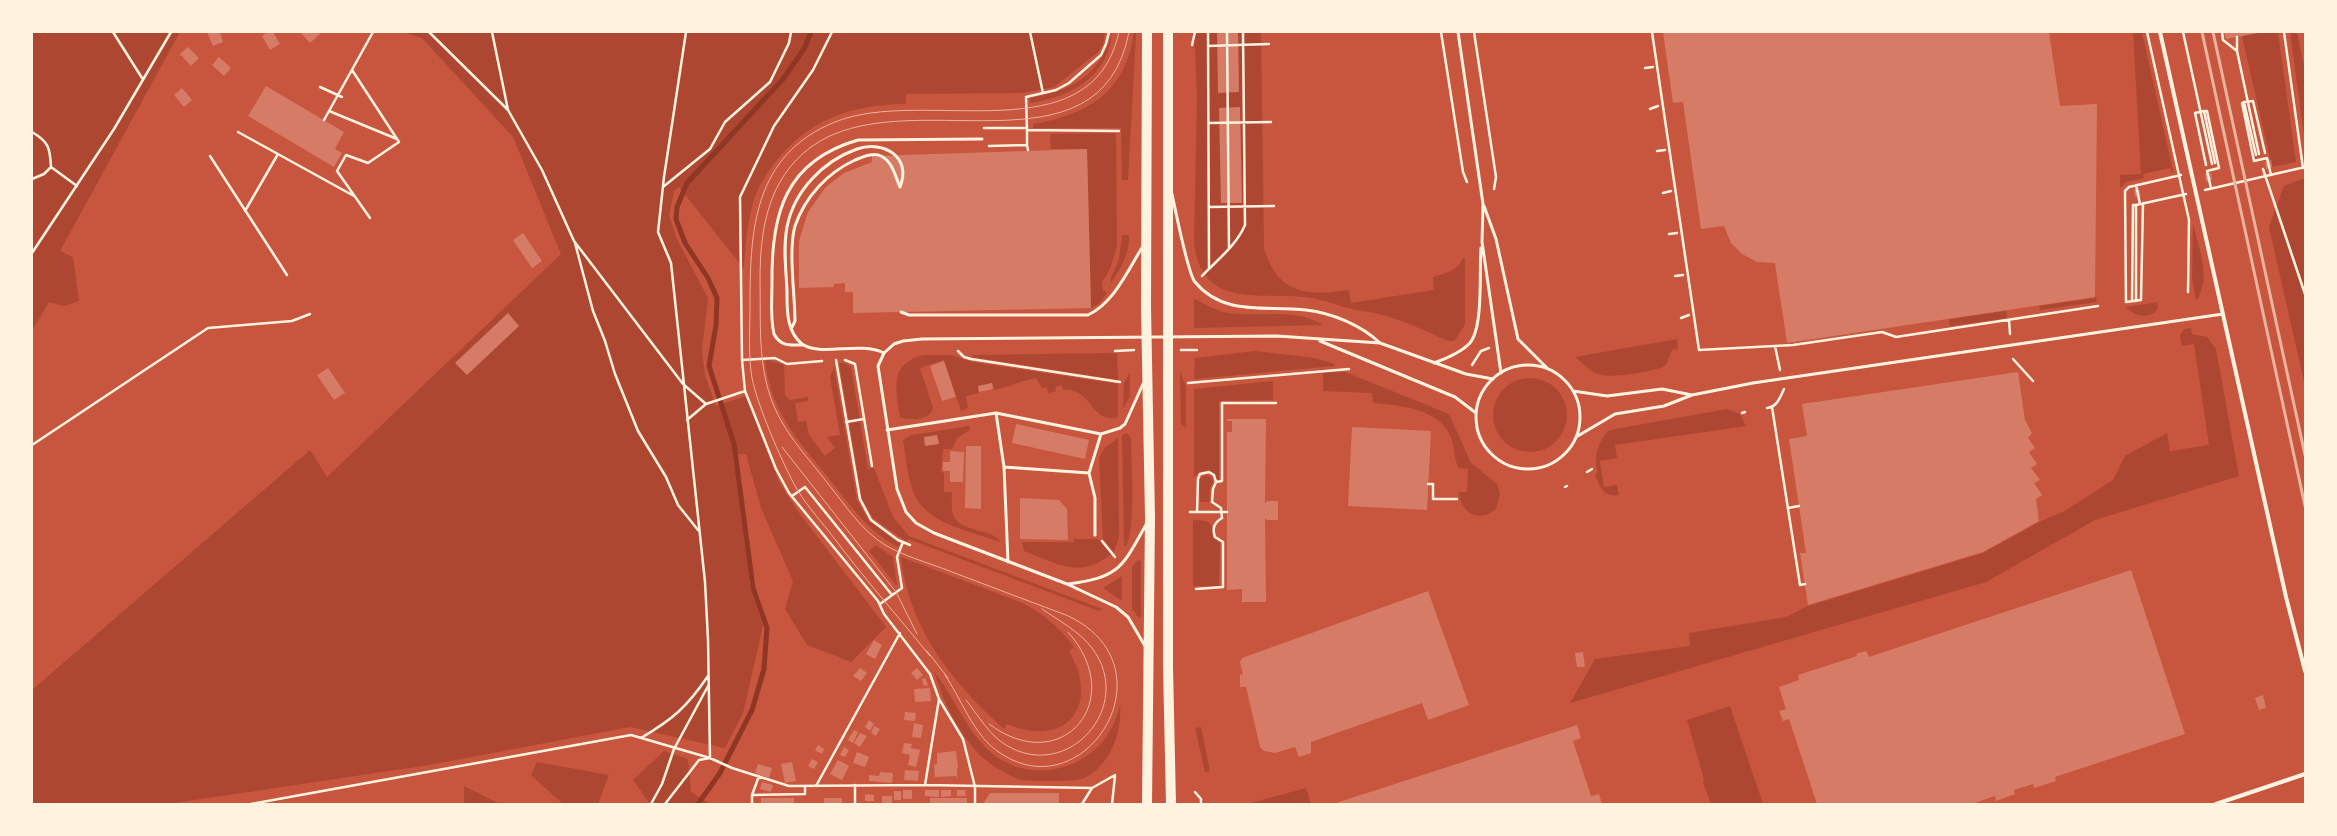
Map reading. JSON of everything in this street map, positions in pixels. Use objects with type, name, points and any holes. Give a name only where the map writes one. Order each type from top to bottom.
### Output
[{"type":"main road","points":[[1147,32],[1146,308],[1150,518],[1147,804]]},
{"type":"main road","points":[[1168,32],[1168,666],[1171,804]]},
{"type":"street","points":[[2160,32],[2286,597],[2305,671]]},
{"type":"street","points":[[2216,804],[2305,774]]},
{"type":"lane","points":[[1433,363],[1445,359],[1470,344],[1478,327],[1483,204],[1458,32]]},
{"type":"lane","points":[[884,353],[866,347],[819,349],[803,345],[783,344],[779,342],[774,334],[772,257],[774,229],[780,210],[795,181],[803,170],[826,153],[840,145],[858,140],[982,138]]},
{"type":"lane","points":[[792,327],[795,315],[793,244],[795,227],[806,204],[825,179],[840,168],[871,155],[880,156],[890,164],[900,187],[904,176],[904,170],[894,154],[886,148],[874,146],[854,150],[825,167],[807,185],[798,199],[787,226],[785,244],[788,321],[796,337],[803,345]]},
{"type":"lane","points":[[1169,177],[1177,218],[1194,281],[1212,297],[1232,306],[1307,310],[1342,320],[1369,333],[1380,343]]},
{"type":"lane","points":[[1483,204],[1496,239],[1518,339],[1548,369],[1562,378],[1573,391],[1580,414],[1576,437],[1564,455],[1554,462],[1530,469],[1518,468],[1498,460],[1487,448],[1479,435],[1476,414],[1482,395],[1493,380],[1501,373],[1524,366],[1536,366],[1548,369]]},
{"type":"lane","points":[[901,312],[909,315],[1088,315],[1100,309],[1108,301],[1146,241]]},
{"type":"lane","points":[[1482,242],[1501,373]]},
{"type":"lane","points":[[1576,437],[1615,414],[1664,406],[1692,395],[1753,383],[2223,314]]},
{"type":"lane","points":[[1149,654],[1136,628],[1122,611],[1067,584],[934,533],[910,518],[899,498],[887,430],[878,366],[884,353],[903,341],[922,339],[1277,336],[1318,341],[1380,343],[1466,374],[1493,380]]},
{"type":"lane","points":[[1318,341],[1455,397],[1476,414]]},
{"type":"lane","points":[[887,430],[996,413],[1100,434],[1120,428],[1125,424],[1147,373]]},
{"type":"lane","points":[[1573,391],[1606,396],[1662,389],[1692,395]]},
{"type":"lane","points":[[996,413],[1004,467],[1008,562]]},
{"type":"lane","points":[[1095,535],[1095,498],[1090,473],[1100,434]]},
{"type":"lane","points":[[1004,467],[1090,473]]},
{"type":"lane","points":[[1067,584],[1096,580],[1107,576],[1122,565],[1150,518]]},
{"type":"path","points":[[113,32],[142,78]]},
{"type":"path","points":[[32,253],[114,129],[142,78],[171,32]]},
{"type":"path","points":[[324,120],[373,32]]},
{"type":"path","points":[[429,32],[508,110],[542,170],[574,241],[593,311],[605,341],[615,374],[638,431],[666,477],[678,505],[698,531]]},
{"type":"path","points":[[492,32],[508,110]]},
{"type":"path","points":[[686,32],[663,187],[658,232],[671,263],[698,531],[705,582],[710,758]]},
{"type":"path","points":[[663,187],[710,149],[725,122],[770,82],[789,43],[791,32]]},
{"type":"path","points":[[832,32],[814,70],[774,126],[740,197],[742,360],[745,391],[776,469],[792,496],[880,604],[884,614],[930,674],[939,699],[963,739],[975,787],[976,804]]},
{"type":"path","points":[[1030,32],[1043,93]]},
{"type":"path","points":[[1028,150],[1024,101],[1026,97],[1063,87],[1101,55],[1109,32]]},
{"type":"path","points":[[1192,45],[1195,32]]},
{"type":"path","points":[[1208,32],[1209,269]]},
{"type":"path","points":[[1227,32],[1229,249]]},
{"type":"path","points":[[1201,276],[1229,249],[1240,235],[1245,225],[1243,32]]},
{"type":"path","points":[[1441,32],[1463,172],[1467,182]]},
{"type":"path","points":[[1474,32],[1496,177],[1494,188]]},
{"type":"path","points":[[1652,32],[1699,350]]},
{"type":"path","points":[[2147,32],[2188,220],[2188,292]]},
{"type":"path","points":[[2183,32],[2214,164]]},
{"type":"path","points":[[2222,32],[2223,40],[2237,51]]},
{"type":"path","points":[[2203,190],[2304,167],[2284,32]]},
{"type":"path","points":[[2237,37],[2237,51],[2257,154]]},
{"type":"path","points":[[1208,46],[1269,44]]},
{"type":"path","points":[[1644,68],[1653,67]]},
{"type":"path","points":[[352,70],[400,142],[368,163],[346,155],[336,171],[370,218]]},
{"type":"path","points":[[320,87],[342,98]]},
{"type":"path","points":[[2265,153],[2253,101],[2242,103],[2254,161],[2268,158],[2271,175]]},
{"type":"path","points":[[1650,109],[1658,106]]},
{"type":"path","points":[[329,111],[398,139]]},
{"type":"path","points":[[2206,166],[2195,113],[2206,111],[2219,168],[2207,170],[2211,188]]},
{"type":"path","points":[[1208,123],[1271,122]]},
{"type":"path","points":[[1027,145],[982,147],[982,128],[1119,131]]},
{"type":"path","points":[[32,132],[44,139],[48,147],[51,167],[77,186]]},
{"type":"path","points":[[238,132],[354,196]]},
{"type":"path","points":[[1657,151],[1665,150]]},
{"type":"path","points":[[245,211],[278,154]]},
{"type":"path","points":[[210,156],[287,275]]},
{"type":"path","points":[[32,179],[44,174],[51,167]]},
{"type":"path","points":[[2263,169],[2305,294]]},
{"type":"path","points":[[2136,186],[2143,220],[2141,300],[2126,302],[2125,194],[2129,187],[2192,173]]},
{"type":"path","points":[[1663,193],[1671,191]]},
{"type":"path","points":[[2140,204],[2188,193]]},
{"type":"path","points":[[2132,301],[2135,214],[2140,204]]},
{"type":"path","points":[[1209,207],[1274,206]]},
{"type":"path","points":[[2135,214],[2136,301]]},
{"type":"path","points":[[1669,234],[1677,233]]},
{"type":"path","points":[[574,241],[683,384],[706,404]]},
{"type":"path","points":[[1675,276],[1683,275]]},
{"type":"path","points":[[1694,351],[1775,346],[1882,332],[1896,337],[2098,306]]},
{"type":"path","points":[[32,445],[208,328],[292,321],[310,314]]},
{"type":"path","points":[[1681,318],[1689,315]]},
{"type":"path","points":[[2009,320],[2010,334]]},
{"type":"path","points":[[1775,346],[1780,370]]},
{"type":"path","points":[[958,351],[964,357],[971,360],[1120,382]]},
{"type":"path","points":[[1470,368],[1481,351]]},
{"type":"path","points":[[742,360],[775,358],[787,364],[845,360],[855,364],[872,466]]},
{"type":"path","points":[[2013,359],[2033,381]]},
{"type":"path","points":[[836,360],[860,499],[871,520],[910,545]]},
{"type":"path","points":[[1188,383],[1349,369]]},
{"type":"path","points":[[1784,389],[1780,398],[1772,408],[1800,585],[1805,584]]},
{"type":"path","points":[[687,420],[706,404],[726,395],[745,391]]},
{"type":"path","points":[[1216,482],[1222,482],[1222,403],[1276,403]]},
{"type":"path","points":[[1767,408],[1772,408]]},
{"type":"path","points":[[846,422],[864,419]]},
{"type":"path","points":[[1587,472],[1592,469]]},
{"type":"path","points":[[1196,589],[1223,587],[1223,542],[1215,537],[1213,530],[1216,522],[1222,518],[1222,512],[1221,508],[1212,502],[1212,490],[1216,482],[1214,475],[1209,472],[1200,474],[1198,479],[1197,512]]},
{"type":"path","points":[[1428,484],[1433,484],[1432,499],[1457,499]]},
{"type":"path","points":[[792,496],[805,487],[892,595]]},
{"type":"path","points":[[1788,508],[1799,506]]},
{"type":"path","points":[[1190,512],[1227,512]]},
{"type":"path","points":[[1095,535],[1118,560]]},
{"type":"path","points":[[880,604],[902,588],[897,557],[904,542]]},
{"type":"path","points":[[816,786],[900,633]]},
{"type":"path","points":[[640,738],[667,723],[691,702],[708,675]]},
{"type":"path","points":[[651,804],[662,784],[674,749],[708,686]]},
{"type":"path","points":[[925,785],[939,699]]},
{"type":"path","points":[[251,804],[631,735],[674,749],[710,758],[732,768],[789,786],[925,785],[1092,788]]},
{"type":"path","points":[[665,804],[699,760],[710,758]]},
{"type":"path","points":[[1082,804],[1092,788],[1115,775],[1112,804]]},
{"type":"path","points":[[752,804],[752,795],[759,776]]},
{"type":"path","points":[[855,785],[855,804]]},
{"type":"path","points":[[752,795],[805,794],[805,786]]},
{"type":"path","points":[[1195,792],[1201,799],[1201,804]]},
{"type":"shaded area","points":[[32,32],[180,32],[60,251],[73,257],[79,301],[64,306],[49,302],[32,331]]},
{"type":"shaded area","points":[[403,32],[1105,32],[1103,44],[1098,52],[1054,87],[1023,93],[906,94],[906,104],[867,107],[832,118],[816,126],[786,149],[764,178],[754,198],[749,219],[744,269],[679,187],[674,191],[669,216],[677,239],[708,298],[702,350],[705,375],[716,406],[746,396],[779,482],[797,510],[886,627],[851,662],[807,645],[785,609],[793,581],[761,508],[746,454],[733,454],[750,587],[763,626],[743,713],[725,748],[630,727],[429,765],[168,804],[32,804],[32,690],[310,450],[327,477],[561,254],[513,137],[422,38]]},
{"type":"shaded area","points":[[1134,32],[1137,32],[1128,180],[1122,180],[1121,128],[1033,128],[1033,124],[1053,120],[1071,114],[1087,107],[1101,97],[1113,85],[1123,70],[1130,53]]},
{"type":"shaded area","points":[[1194,32],[1261,32],[1264,248],[1270,264],[1277,275],[1286,284],[1307,292],[1320,293],[1349,290],[1351,303],[1434,290],[1433,277],[1451,271],[1458,266],[1463,258],[1465,258],[1465,325],[1454,341],[1448,341],[1394,318],[1377,313],[1348,308],[1317,299],[1238,294],[1217,286],[1207,277],[1200,267],[1194,242],[1197,95]]},
{"type":"shaded area","points":[[2133,32],[2142,32],[2173,171],[2172,173],[2170,168],[2143,174],[2144,178],[2126,182],[2120,188],[2120,175],[2141,174]]},
{"type":"shaded area","points":[[2261,32],[2278,32],[2296,162],[2272,167],[2242,36]]},
{"type":"shaded area","points":[[2290,32],[2297,32],[2305,71],[2305,142]]},
{"type":"shaded area","points":[[1112,33],[1109,48],[1103,62],[1095,73],[1072,90],[1059,96],[1030,103],[1030,98],[1045,95],[1071,86],[1092,71],[1107,48]]},
{"type":"shaded area","points":[[1116,133],[1117,246],[1110,269],[1102,282],[1103,290],[1107,293],[1099,304],[1091,308],[1087,149],[1051,149],[1050,134]]},
{"type":"shaded area","points":[[2305,178],[2305,386],[2269,227],[2284,186]]},
{"type":"shaded area","points":[[2193,224],[2201,254],[2204,274],[2201,292],[2196,301],[2192,278]]},
{"type":"shaded area","points":[[1122,235],[1129,235],[1128,248],[1121,266],[1111,283],[1111,278],[1119,259]]},
{"type":"shaded area","points":[[2095,295],[2097,302],[2040,310],[2039,306],[2095,298]]},
{"type":"shaded area","points":[[1194,299],[1223,312],[1236,314],[1287,314],[1311,319],[1323,325],[1194,328]]},
{"type":"shaded area","points":[[2158,302],[2157,310],[2145,316],[2137,315],[2126,307]]},
{"type":"shaded area","points":[[2006,311],[2007,318],[1950,326],[1949,319]]},
{"type":"shaded area","points":[[2191,328],[2192,334],[2207,337],[2216,349],[2239,476],[2095,520],[1986,582],[1570,703],[1595,659],[1690,646],[1689,633],[1786,617],[1808,606],[1983,553],[2041,521],[2063,512],[2113,480],[2125,456],[2167,433],[2170,451],[2209,445],[2194,344],[2182,346],[2180,336],[2184,329]]},
{"type":"shaded area","points":[[1677,339],[1678,349],[1672,350],[1666,365],[1661,368],[1634,374],[1606,376],[1597,374],[1575,357]]},
{"type":"shaded area","points":[[1255,351],[1315,358],[1335,364],[1334,366],[1194,379],[1195,358]]},
{"type":"shaded area","points":[[1117,353],[1118,380],[972,357],[972,355]]},
{"type":"shaded area","points":[[924,355],[952,355],[972,362],[1118,384],[1118,417],[1109,418],[1102,416],[1080,394],[1073,391],[1063,390],[1062,385],[1055,387],[1056,391],[1048,393],[1047,387],[1042,388],[1036,378],[994,390],[992,383],[978,386],[979,393],[966,396],[968,408],[961,411],[944,360],[920,368],[933,408],[932,412],[924,417],[914,419],[900,417],[896,387],[900,371],[904,365],[912,359]]},
{"type":"shaded area","points":[[768,360],[784,365],[785,395],[790,400],[808,397],[808,401],[795,403],[798,422],[806,421],[809,435],[825,456],[835,448],[827,437],[840,435],[830,377],[834,367],[857,500],[869,521],[900,544],[898,547],[877,533],[867,524],[796,437],[777,405],[769,381],[765,362]]},
{"type":"shaded area","points":[[839,363],[845,363],[851,367],[868,469],[874,468],[893,517],[909,536],[1102,609],[1099,611],[908,539],[907,542],[873,518],[862,499]]},
{"type":"shaded area","points":[[1180,372],[1186,387],[1186,428],[1181,424]]},
{"type":"shaded area","points":[[1345,372],[1449,414],[1471,463],[1497,484],[1500,494],[1496,509],[1483,516],[1477,516],[1467,511],[1463,506],[1458,492],[1467,492],[1468,469],[1459,468],[1457,465],[1451,438],[1446,428],[1438,421],[1418,410],[1395,405],[1373,403],[1372,393],[1323,391],[1323,373]]},
{"type":"shaded area","points":[[1130,373],[1130,396],[1123,409],[1124,383]]},
{"type":"shaded area","points":[[1523,378],[1537,378],[1551,384],[1561,394],[1567,408],[1565,429],[1561,436],[1551,446],[1537,452],[1523,452],[1509,446],[1499,436],[1493,422],[1493,408],[1499,394],[1509,384]]},
{"type":"shaded area","points":[[1273,381],[1273,400],[1219,401],[1219,479],[1218,480],[1210,471],[1201,472],[1194,477],[1194,389]]},
{"type":"shaded area","points":[[1727,409],[1740,414],[1746,426],[1615,445],[1617,458],[1600,461],[1604,487],[1617,485],[1619,495],[1606,493],[1601,487],[1595,475],[1598,472],[1596,455],[1602,439],[1610,430]]},
{"type":"shaded area","points":[[969,426],[970,430],[957,438],[952,449],[943,449],[941,472],[944,473],[944,492],[952,492],[952,512],[956,520],[968,528],[991,534],[1000,542],[963,530],[938,519],[927,511],[919,502],[911,485],[903,440],[912,435]]},
{"type":"shaded area","points":[[1127,433],[1131,438],[1132,510],[1129,537],[1126,546],[1124,546],[1122,435]]},
{"type":"shaded area","points":[[1118,438],[1119,537],[1114,552],[1103,539],[1099,458],[1105,448]]},
{"type":"shaded area","points":[[1206,475],[1212,478],[1213,482],[1210,488],[1209,502],[1200,502],[1199,479]]},
{"type":"shaded area","points":[[1193,520],[1207,521],[1212,526],[1213,538],[1220,543],[1219,586],[1193,586]]},
{"type":"shaded area","points":[[1074,539],[1098,539],[1111,554],[1100,562],[1089,566],[1078,568],[1068,567],[1024,551],[1022,542],[1074,542]]},
{"type":"shaded area","points":[[876,545],[893,557],[897,586],[869,551]]},
{"type":"shaded area","points":[[901,557],[1020,602],[1036,611],[1056,627],[1074,647],[1069,651],[1078,671],[1081,689],[1079,705],[1072,718],[1061,726],[1046,731],[1028,730],[1007,724],[1004,729],[985,712],[951,673],[923,630],[905,583]]},
{"type":"shaded area","points":[[1138,560],[1141,561],[1141,616],[1139,618],[1132,609],[1132,567]]},
{"type":"shaded area","points":[[1122,576],[1122,601],[1103,588]]},
{"type":"shaded area","points":[[934,671],[970,728],[980,741],[991,753],[1005,762],[1021,768],[1041,770],[1059,768],[1072,764],[1090,754],[1109,733],[1120,705],[1117,737],[1108,756],[1101,765],[1084,778],[1051,781],[1031,781],[1018,779],[989,762],[979,754],[968,741],[950,713]]},
{"type":"shaded area","points":[[1730,706],[1763,804],[1711,804],[1703,783],[1704,779],[1687,720]]},
{"type":"shaded area","points":[[1201,727],[1210,771],[1205,772],[1195,728]]},
{"type":"shaded area","points":[[664,751],[688,759],[691,792],[710,804],[650,804],[633,780]]},
{"type":"shaded area","points":[[537,762],[609,775],[598,804],[563,804],[531,775]]},
{"type":"shaded area","points":[[464,786],[500,804],[464,804]]},
{"type":"shaded area","points":[[1306,788],[1311,804],[1247,804]]},
{"type":"building","points":[[207,32],[220,32],[223,42],[213,46]]},
{"type":"building","points":[[268,32],[273,32],[280,44],[270,50],[262,36]]},
{"type":"building","points":[[300,32],[318,32],[320,34],[310,43]]},
{"type":"building","points":[[1217,32],[1238,32],[1239,92],[1218,93]]},
{"type":"building","points":[[1663,32],[2049,32],[2060,106],[2097,104],[2095,297],[1787,343],[1775,263],[1757,262],[1742,254],[1731,243],[1724,226],[1701,229],[1683,102],[1673,103]]},
{"type":"building","points":[[2224,32],[2258,32],[2258,33],[2226,39]]},
{"type":"building","points":[[188,47],[199,58],[191,66],[180,54]]},
{"type":"building","points":[[219,57],[231,68],[224,76],[212,65]]},
{"type":"building","points":[[266,86],[344,132],[335,149],[342,153],[334,167],[248,116]]},
{"type":"building","points":[[182,88],[192,100],[184,107],[174,95]]},
{"type":"building","points":[[1240,107],[1242,203],[1221,203],[1219,108]]},
{"type":"building","points":[[1087,149],[1091,308],[853,313],[853,292],[845,292],[845,283],[834,284],[834,287],[799,288],[799,241],[808,212],[826,187],[844,173],[872,162],[872,156]]},
{"type":"building","points":[[2271,160],[2272,167],[2266,169],[2265,162]]},
{"type":"building","points":[[2211,173],[2212,180],[2206,182],[2205,174]]},
{"type":"building","points":[[2139,188],[2141,196],[2135,197],[2134,190]]},
{"type":"building","points":[[523,233],[542,261],[532,268],[513,240]]},
{"type":"building","points":[[508,313],[519,326],[467,375],[455,363]]},
{"type":"building","points":[[944,361],[956,397],[942,401],[930,366]]},
{"type":"building","points":[[328,368],[345,393],[334,400],[317,375]]},
{"type":"building","points":[[2018,372],[2025,420],[2032,433],[2028,438],[2035,448],[2029,452],[2037,464],[2031,468],[2040,480],[2034,483],[2042,495],[2036,499],[2039,521],[1983,552],[1808,605],[1800,553],[1806,553],[1789,439],[1807,436],[1802,404]]},
{"type":"building","points":[[992,383],[993,389],[979,392],[978,386]]},
{"type":"building","points":[[1227,419],[1266,419],[1265,503],[1267,501],[1278,501],[1278,520],[1267,520],[1265,518],[1266,602],[1242,602],[1242,589],[1227,590],[1227,432],[1232,432],[1232,421],[1227,421]]},
{"type":"building","points":[[1016,424],[1089,440],[1085,459],[1012,443]]},
{"type":"building","points":[[1352,427],[1431,431],[1427,510],[1348,506]]},
{"type":"building","points":[[937,435],[939,444],[925,446],[924,437]]},
{"type":"building","points":[[966,446],[981,446],[981,509],[965,508]]},
{"type":"building","points":[[950,451],[964,452],[963,482],[950,482],[950,471],[943,471],[943,462],[950,462]]},
{"type":"building","points":[[1020,498],[1059,500],[1067,509],[1068,540],[1020,539]]},
{"type":"building","points":[[2131,570],[2185,734],[2055,777],[2056,781],[2034,788],[2033,784],[2014,790],[2015,794],[1996,801],[1995,796],[1972,804],[1817,804],[1789,719],[1783,721],[1779,711],[1786,709],[1779,687],[1799,680],[1798,675],[1857,656],[1856,654],[1866,651],[1869,657]]},
{"type":"building","points":[[1428,591],[1469,705],[1428,720],[1422,703],[1311,742],[1311,753],[1299,757],[1295,747],[1275,753],[1264,751],[1260,747],[1246,687],[1240,687],[1240,674],[1243,675],[1240,662],[1242,658]]},
{"type":"building","points":[[874,640],[882,645],[875,659],[866,654]]},
{"type":"building","points":[[1583,652],[1585,667],[1577,667],[1575,653]]},
{"type":"building","points":[[860,668],[867,673],[861,681],[853,676]]},
{"type":"building","points":[[917,668],[923,675],[917,680],[911,673]]},
{"type":"building","points":[[925,678],[928,685],[924,686],[922,679]]},
{"type":"building","points":[[930,688],[931,701],[915,702],[914,689]]},
{"type":"building","points":[[2263,695],[2266,708],[2259,710],[2255,698]]},
{"type":"building","points":[[905,712],[916,713],[915,721],[904,720]]},
{"type":"building","points":[[869,720],[874,724],[870,731],[865,727]]},
{"type":"building","points":[[914,723],[923,725],[921,738],[912,737]]},
{"type":"building","points":[[1577,725],[1581,738],[1573,741],[1591,796],[1599,794],[1602,804],[1333,804]]},
{"type":"building","points":[[874,726],[880,729],[876,736],[871,733]]},
{"type":"building","points":[[854,730],[858,732],[853,743],[848,740]]},
{"type":"building","points":[[860,733],[867,736],[860,747],[854,743]]},
{"type":"building","points":[[904,743],[912,744],[911,748],[920,750],[916,767],[908,765],[910,755],[902,753]]},
{"type":"building","points":[[818,745],[824,749],[822,754],[815,750]]},
{"type":"building","points":[[844,747],[849,750],[845,757],[840,755]]},
{"type":"building","points":[[956,751],[958,768],[957,780],[956,776],[935,777],[934,765],[937,764],[937,753]]},
{"type":"building","points":[[857,752],[869,757],[865,767],[853,763]]},
{"type":"building","points":[[812,759],[818,762],[814,769],[808,766]]},
{"type":"building","points":[[838,760],[849,766],[842,780],[830,774]]},
{"type":"building","points":[[792,762],[796,781],[785,783],[781,764]]},
{"type":"building","points":[[758,764],[772,768],[769,778],[755,773]]},
{"type":"building","points":[[905,770],[919,771],[918,781],[904,780]]},
{"type":"building","points":[[880,772],[893,773],[892,783],[869,781],[869,775],[879,776]]},
{"type":"building","points":[[762,782],[773,785],[771,792],[760,789]]},
{"type":"building","points":[[903,790],[912,790],[912,799],[903,799]]},
{"type":"building","points":[[925,790],[939,790],[939,797],[925,796]]},
{"type":"building","points":[[941,790],[951,790],[951,796],[941,797]]},
{"type":"building","points":[[957,790],[965,790],[966,796],[957,796]]},
{"type":"building","points":[[894,791],[901,791],[901,800],[894,800]]},
{"type":"building","points":[[990,793],[1059,793],[1059,803],[983,804]]},
{"type":"building","points":[[865,794],[874,795],[874,801],[865,801]]},
{"type":"building","points":[[882,796],[892,796],[892,804],[882,804]]},
{"type":"building","points":[[761,798],[794,798],[794,804],[761,804]]},
{"type":"building","points":[[824,798],[842,798],[842,804],[824,804]]},
{"type":"building","points":[[930,798],[967,798],[967,804],[930,804]]},
{"type":"waterway","points":[[698,804],[720,773],[752,710],[764,669],[767,628],[753,588],[734,444],[709,366],[716,325],[717,298],[708,278],[685,243],[676,219],[677,207],[687,183],[783,79],[804,49],[811,32]]},
{"type":"tram line","points":[[930,656],[811,510],[788,473],[764,417],[752,378],[750,360],[750,278],[752,250],[755,224],[762,198],[772,175],[787,154],[808,136],[835,122],[871,113],[913,110],[1000,110],[1040,106],[1076,94],[1103,70],[1119,32]]},
{"type":"tram line","points":[[945,675],[977,730],[984,739],[991,746],[1024,764],[1056,765],[1084,751],[1105,728],[1116,699],[1115,668],[1099,638],[1066,615],[907,556],[885,545],[876,539],[854,517],[794,440],[774,407],[768,390],[762,354],[760,317],[760,261],[769,206],[785,174],[796,160],[811,147],[850,128],[896,121],[994,121],[1040,117],[1080,104],[1111,78],[1129,32]]},
{"type":"tram line","points":[[782,447],[896,592],[917,634]]},
{"type":"tram line","points":[[966,700],[994,736],[1006,745],[1029,754],[1052,754],[1072,746],[1089,732],[1100,714],[1106,693],[1103,670],[1092,648],[1087,642],[1042,609]]},
{"type":"tram line","points":[[989,724],[1016,739],[1041,742],[1062,737],[1079,724],[1089,705],[1092,683],[1085,658],[1068,632]]},
{"type":"tram line","points":[[927,651],[948,678]]},
{"type":"railway","points":[[2202,32],[2305,506]]},
{"type":"railway","points":[[2213,32],[2305,455]]}]
